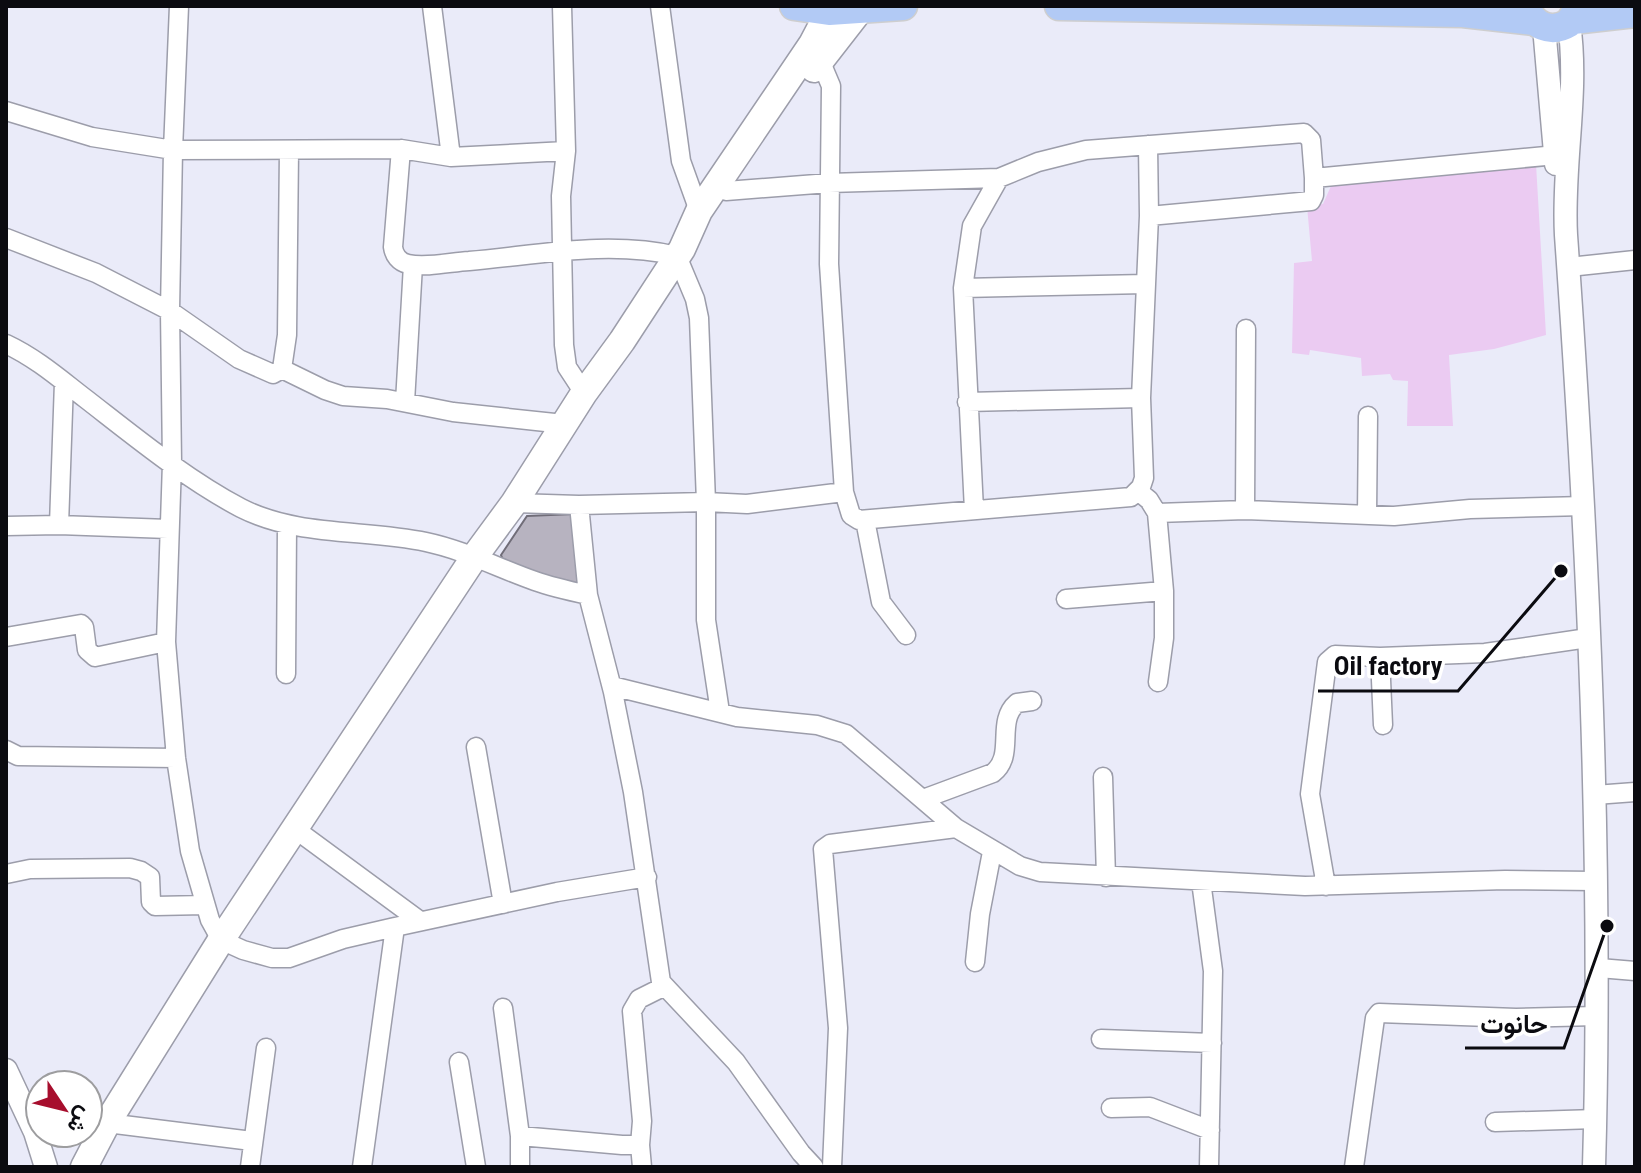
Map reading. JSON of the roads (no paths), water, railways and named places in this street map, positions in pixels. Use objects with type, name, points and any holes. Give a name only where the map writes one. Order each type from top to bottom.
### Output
[{"type":"main road","points":[[794,6],[903,6]]},
{"type":"main road","points":[[1059,6],[1554,17],[1635,13]]},
{"type":"main road","points":[[680,253],[699,211],[812,44],[846,8]]},
{"type":"main road","points":[[84,1167],[107,1123],[221,940],[475,556],[514,503],[584,393],[680,253],[820,60],[846,8]]},
{"type":"street","points":[[179,6],[173,150],[170,311],[172,463],[166,642],[176,758],[190,851],[210,920],[221,940],[243,950],[289,958],[343,939],[420,921],[616,880],[647,877]]},
{"type":"street","points":[[432,6],[451,157]]},
{"type":"street","points":[[562,6],[566,151],[561,196],[565,357],[567,367],[584,393]]},
{"type":"street","points":[[660,6],[681,161],[699,211]]},
{"type":"street","points":[[1554,17],[1572,63],[1561,154],[1584,506],[1595,795],[1599,968],[1594,1167]]},
{"type":"street","points":[[820,60],[831,86],[829,264],[844,492],[851,515],[859,520],[1125,499],[1138,491],[1144,472],[1141,398],[1149,216],[1148,145]]},
{"type":"street","points":[[6,111],[92,137],[173,150],[401,149],[451,157],[566,151]]},
{"type":"street","points":[[726,191],[829,183],[999,178],[1064,155],[1304,133],[1311,140],[1314,178],[1311,201],[1149,216]]},
{"type":"street","points":[[401,149],[393,251],[402,262],[413,265],[525,256],[564,249],[642,249],[680,253],[699,318],[706,502],[706,620],[720,712]]},
{"type":"street","points":[[282,369],[287,335],[289,150]]},
{"type":"street","points":[[1314,178],[1561,154]]},
{"type":"street","points":[[974,510],[963,288],[972,226],[999,178]]},
{"type":"street","points":[[6,238],[96,273],[170,311],[239,359],[273,374],[282,369]]},
{"type":"street","points":[[1569,267],[1635,260]]},
{"type":"street","points":[[405,402],[413,265]]},
{"type":"street","points":[[963,288],[1145,284]]},
{"type":"street","points":[[1245,510],[1246,329]]},
{"type":"street","points":[[6,344],[49,370],[172,463],[240,508],[287,525],[425,542],[475,556],[534,581],[588,595]]},
{"type":"street","points":[[282,369],[343,396],[564,424]]},
{"type":"street","points":[[59,525],[64,382]]},
{"type":"street","points":[[967,402],[1141,398]]},
{"type":"street","points":[[1367,515],[1368,416]]},
{"type":"street","points":[[1138,491],[1149,500],[1157,513],[1164,591],[1164,638],[1158,682]]},
{"type":"street","points":[[514,503],[747,504],[844,492]]},
{"type":"street","points":[[579,505],[588,595],[612,686],[647,877],[659,976],[663,987],[736,1062],[814,1167]]},
{"type":"street","points":[[1157,513],[1245,510],[1394,516],[1470,509],[1584,506]]},
{"type":"street","points":[[865,520],[881,602],[906,635]]},
{"type":"street","points":[[286,674],[287,525]]},
{"type":"street","points":[[6,526],[168,529]]},
{"type":"street","points":[[1066,599],[1164,591]]},
{"type":"street","points":[[6,637],[78,623],[84,627],[87,650],[95,657],[166,642]]},
{"type":"street","points":[[1326,886],[1310,794],[1327,662],[1335,655],[1380,657],[1485,653],[1588,638]]},
{"type":"street","points":[[1380,657],[1383,725]]},
{"type":"street","points":[[612,686],[737,717],[817,725],[846,734],[956,828],[992,852],[1040,872],[1326,886],[1505,880],[1595,881]]},
{"type":"street","points":[[923,799],[993,773],[1004,754],[1006,717],[1017,703],[1032,701]]},
{"type":"street","points":[[476,747],[503,904]]},
{"type":"street","points":[[6,750],[18,756],[176,758]]},
{"type":"street","points":[[1103,777],[1106,877]]},
{"type":"street","points":[[1595,795],[1635,792]]},
{"type":"street","points":[[832,1167],[838,1028],[823,849],[830,844],[956,828]]},
{"type":"street","points":[[295,829],[420,921]]},
{"type":"street","points":[[975,962],[992,852]]},
{"type":"street","points":[[6,874],[30,869],[130,868],[150,877],[151,902],[155,906],[205,905]]},
{"type":"street","points":[[1201,881],[1213,971],[1209,1167]]},
{"type":"street","points":[[362,1167],[395,927]]},
{"type":"street","points":[[1599,968],[1635,971]]},
{"type":"street","points":[[642,1167],[642,1121],[632,1011],[639,999],[663,987]]},
{"type":"street","points":[[503,1008],[520,1136],[520,1167]]},
{"type":"street","points":[[1354,1167],[1375,1018],[1379,1013],[1502,1018],[1597,1016]]},
{"type":"street","points":[[1101,1039],[1212,1043]]},
{"type":"street","points":[[250,1167],[266,1048]]},
{"type":"street","points":[[459,1062],[476,1167]]},
{"type":"street","points":[[6,1070],[35,1132],[46,1167]]},
{"type":"street","points":[[1111,1108],[1150,1107],[1210,1130]]},
{"type":"street","points":[[1495,1122],[1596,1119]]},
{"type":"street","points":[[107,1123],[252,1141]]},
{"type":"street","points":[[520,1136],[640,1145]]},
{"type":"place","name":"Oil factory","points":[[1561,571]]},
{"type":"place","name":"حانوت","points":[[1607,926]]}]
